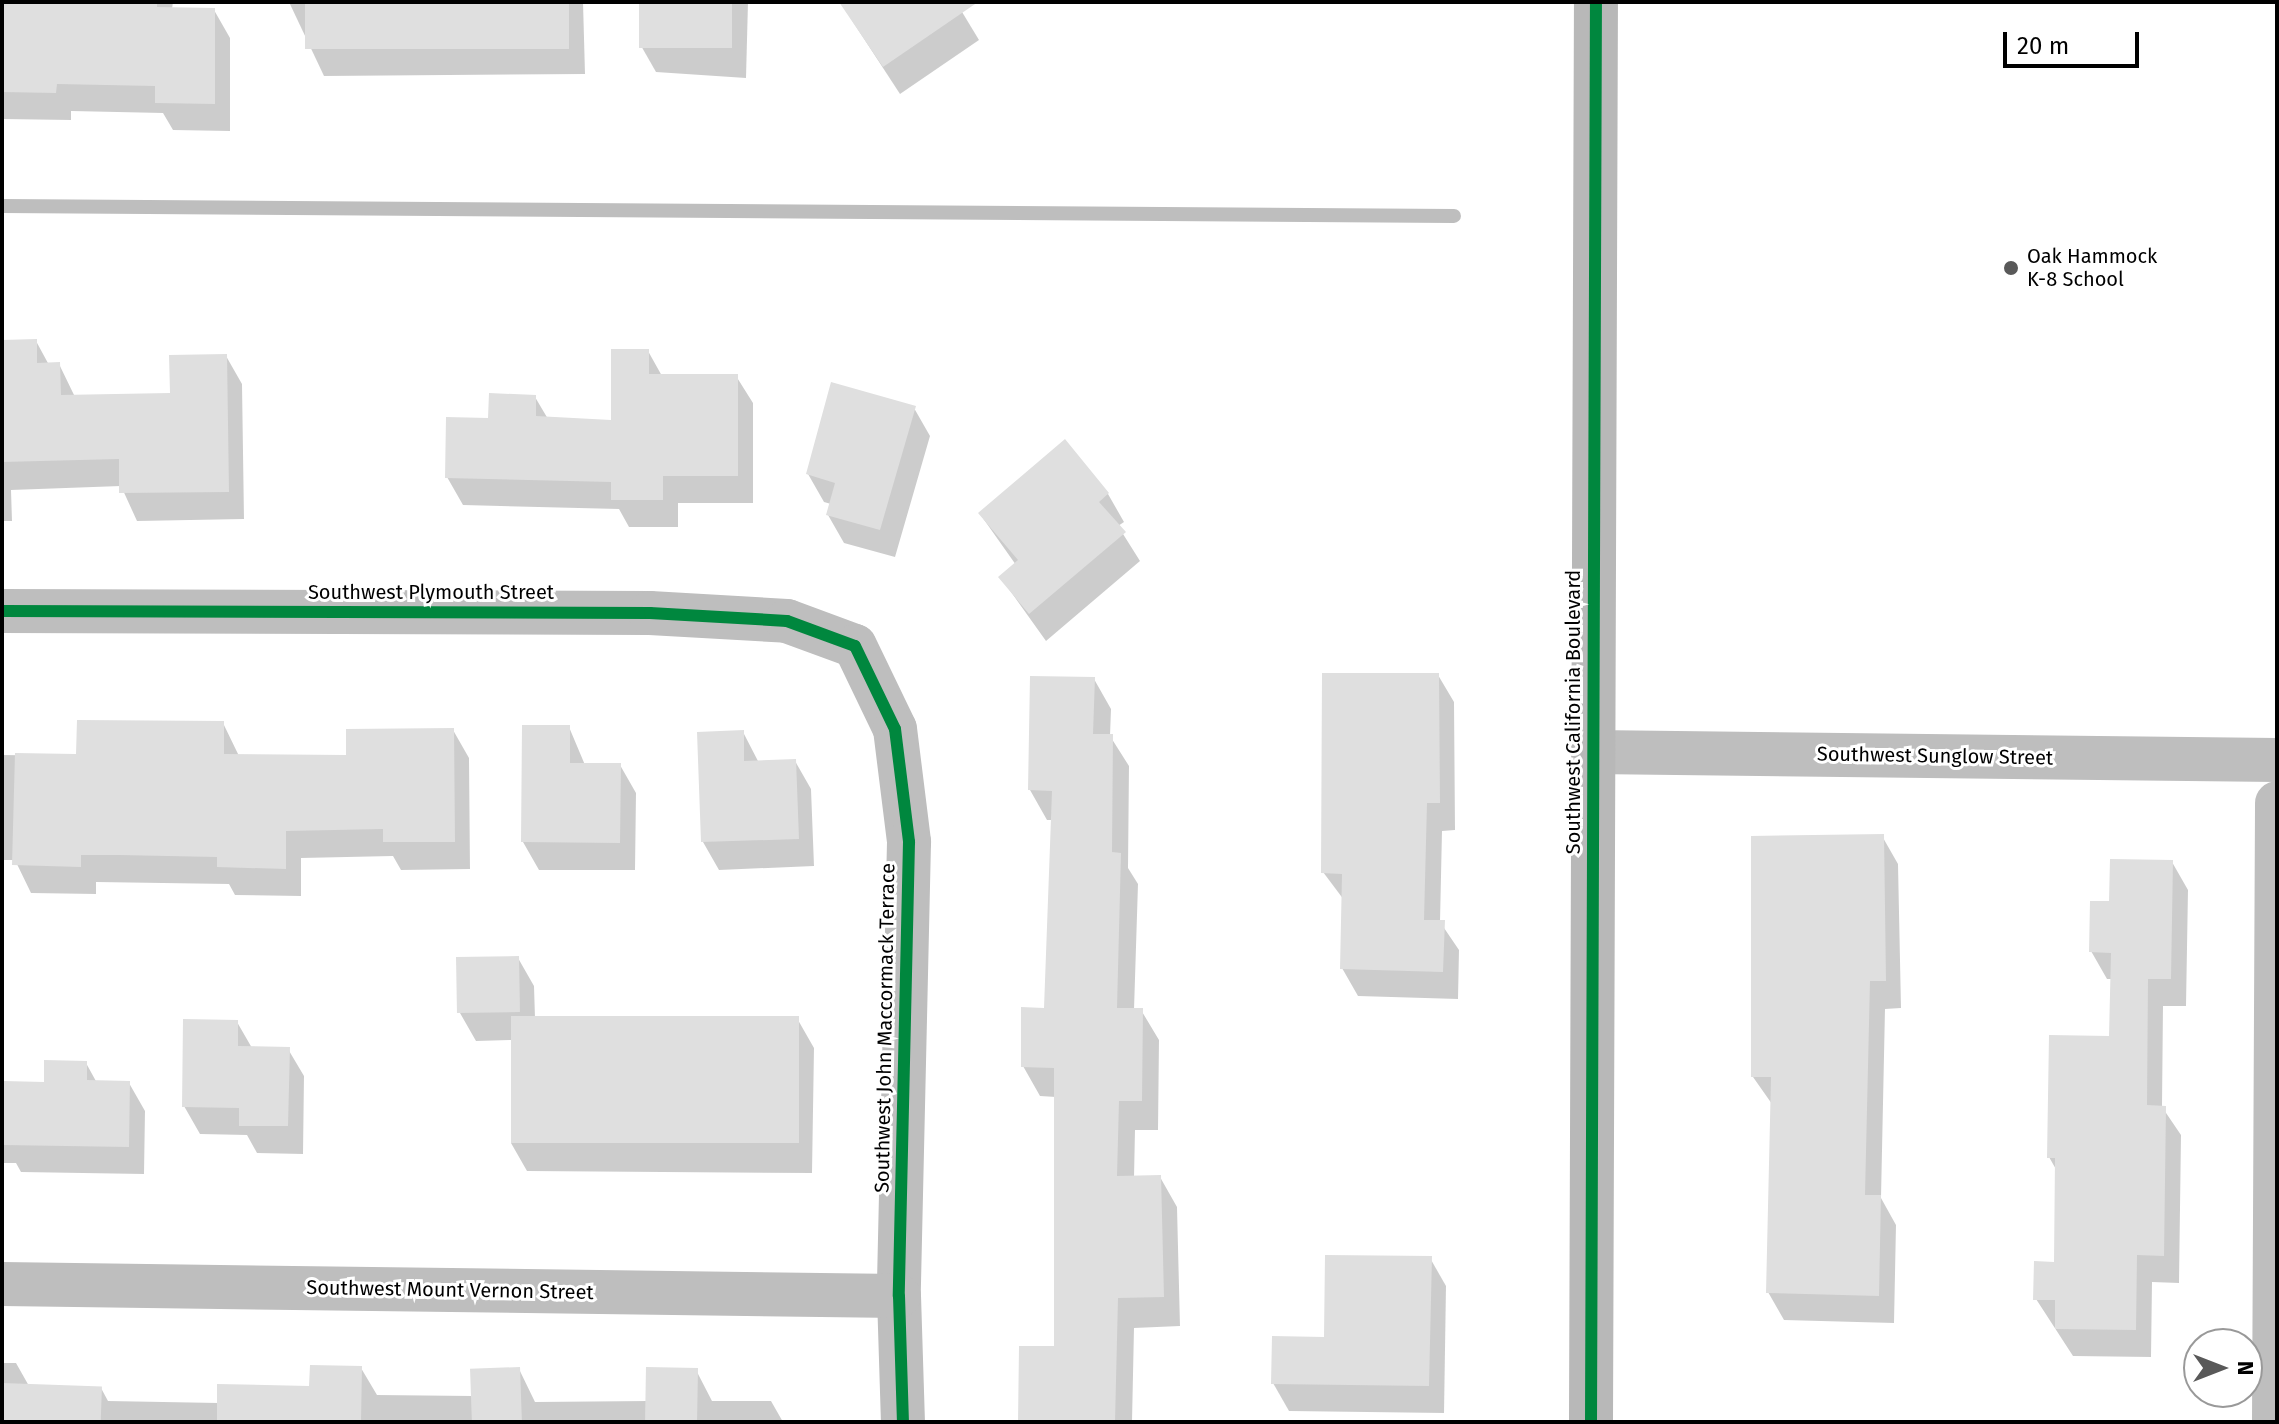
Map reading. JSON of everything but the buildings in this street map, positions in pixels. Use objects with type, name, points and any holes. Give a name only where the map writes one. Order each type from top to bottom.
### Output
[{"type":"street","name":"Southwest California Boulevard","points":[[1591,1422],[1596,2]]},
{"type":"street","name":"Southwest Plymouth Street","points":[[2,611],[650,613],[787,621],[855,646]]},
{"type":"street","name":"Southwest John Maccormack Terrace","points":[[855,646],[895,729],[909,842],[899,1296],[903,1422]]},
{"type":"street","name":"Southwest Sunglow Street","points":[[1593,752],[2277,760]]},
{"type":"street","points":[[2274,1422],[2277,803]]},
{"type":"street","name":"Southwest Mount Vernon Street","points":[[2,1284],[899,1296]]},
{"type":"waterway","points":[[2,206],[1454,216]]},
{"type":"cycle path","points":[[1591,1422],[1596,2]]},
{"type":"cycle path","points":[[2,611],[650,613],[787,621],[855,646],[895,729],[909,842],[899,1296],[903,1422]]},
{"type":"place","name":"Oak Hammock K-8 School","points":[[2011,268]]}]
